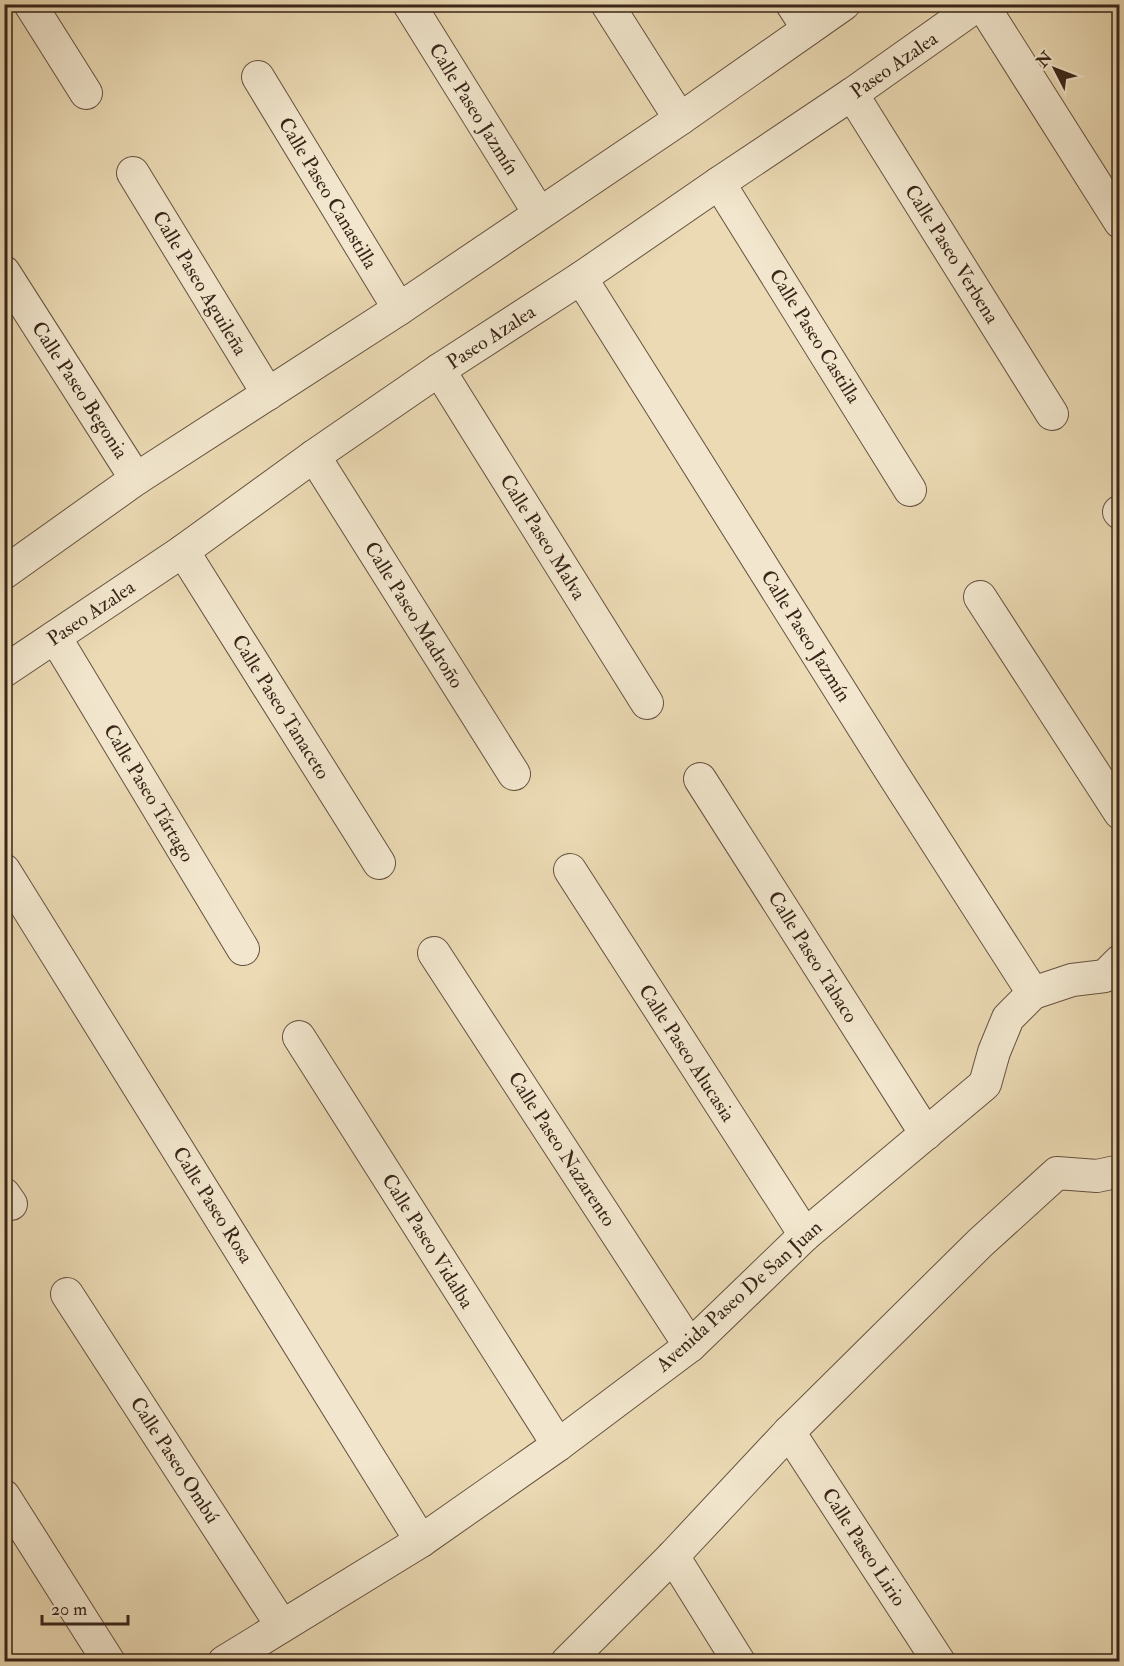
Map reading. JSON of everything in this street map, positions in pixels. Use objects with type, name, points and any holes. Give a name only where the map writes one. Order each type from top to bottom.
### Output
[{"type":"street","points":[[30,4],[86,93]]},
{"type":"street","name":"Calle Paseo Jazmín","points":[[408,4],[539,213]]},
{"type":"street","points":[[607,4],[680,119]]},
{"type":"street","points":[[7,567],[136,479],[399,309],[680,119],[800,17],[844,4]]},
{"type":"street","points":[[980,4],[1119,222]]},
{"type":"street","name":"Paseo Azalea","points":[[4,671],[183,551],[314,456],[439,370],[581,278],[980,4]]},
{"type":"street","name":"Calle Paseo Canastilla","points":[[258,76],[399,309]]},
{"type":"street","name":"Calle Paseo Verbena","points":[[852,94],[1052,414]]},
{"type":"street","name":"Calle Paseo Aguileña","points":[[133,173],[268,394]]},
{"type":"street","name":"Calle Paseo Castilla","points":[[719,183],[910,490]]},
{"type":"street","name":"Calle Paseo Begonia","points":[[4,272],[136,479]]},
{"type":"street","name":"Calle Paseo Jazmín","points":[[581,278],[1033,993]]},
{"type":"street","name":"Calle Paseo Malva","points":[[439,370],[647,703]]},
{"type":"street","name":"Calle Paseo Madroño","points":[[314,456],[514,774]]},
{"type":"street","name":"Calle Paseo Tanaceto","points":[[183,551],[379,862]]},
{"type":"street","points":[[980,597],[1119,813]]},
{"type":"street","name":"Calle Paseo Tártago","points":[[55,638],[243,949]]},
{"type":"street","name":"Calle Paseo Tabaco","points":[[700,779],[926,1134]]},
{"type":"street","name":"Calle Paseo Rosa","points":[[4,870],[421,1541]]},
{"type":"street","name":"Calle Paseo Alucasia","points":[[570,870],[805,1235]]},
{"type":"street","name":"Calle Paseo Nazarento","points":[[434,953],[690,1346]]},
{"type":"street","name":"Avenida Paseo De San Juan","points":[[224,1662],[421,1541],[558,1445],[690,1346],[805,1235],[985,1084],[994,1052],[1008,1018],[1033,993],[1072,980],[1105,976],[1119,961]]},
{"type":"street","name":"Calle Paseo Vidalba","points":[[299,1037],[558,1445]]},
{"type":"street","points":[[567,1662],[673,1556],[789,1432],[980,1243],[1057,1173],[1097,1176],[1119,1172]]},
{"type":"street","name":"Calle Paseo Ombú","points":[[67,1294],[282,1626]]},
{"type":"street","name":"Calle Paseo Lirio","points":[[789,1432],[939,1662]]},
{"type":"street","points":[[4,1497],[109,1662]]},
{"type":"street","points":[[673,1556],[739,1662]]}]
